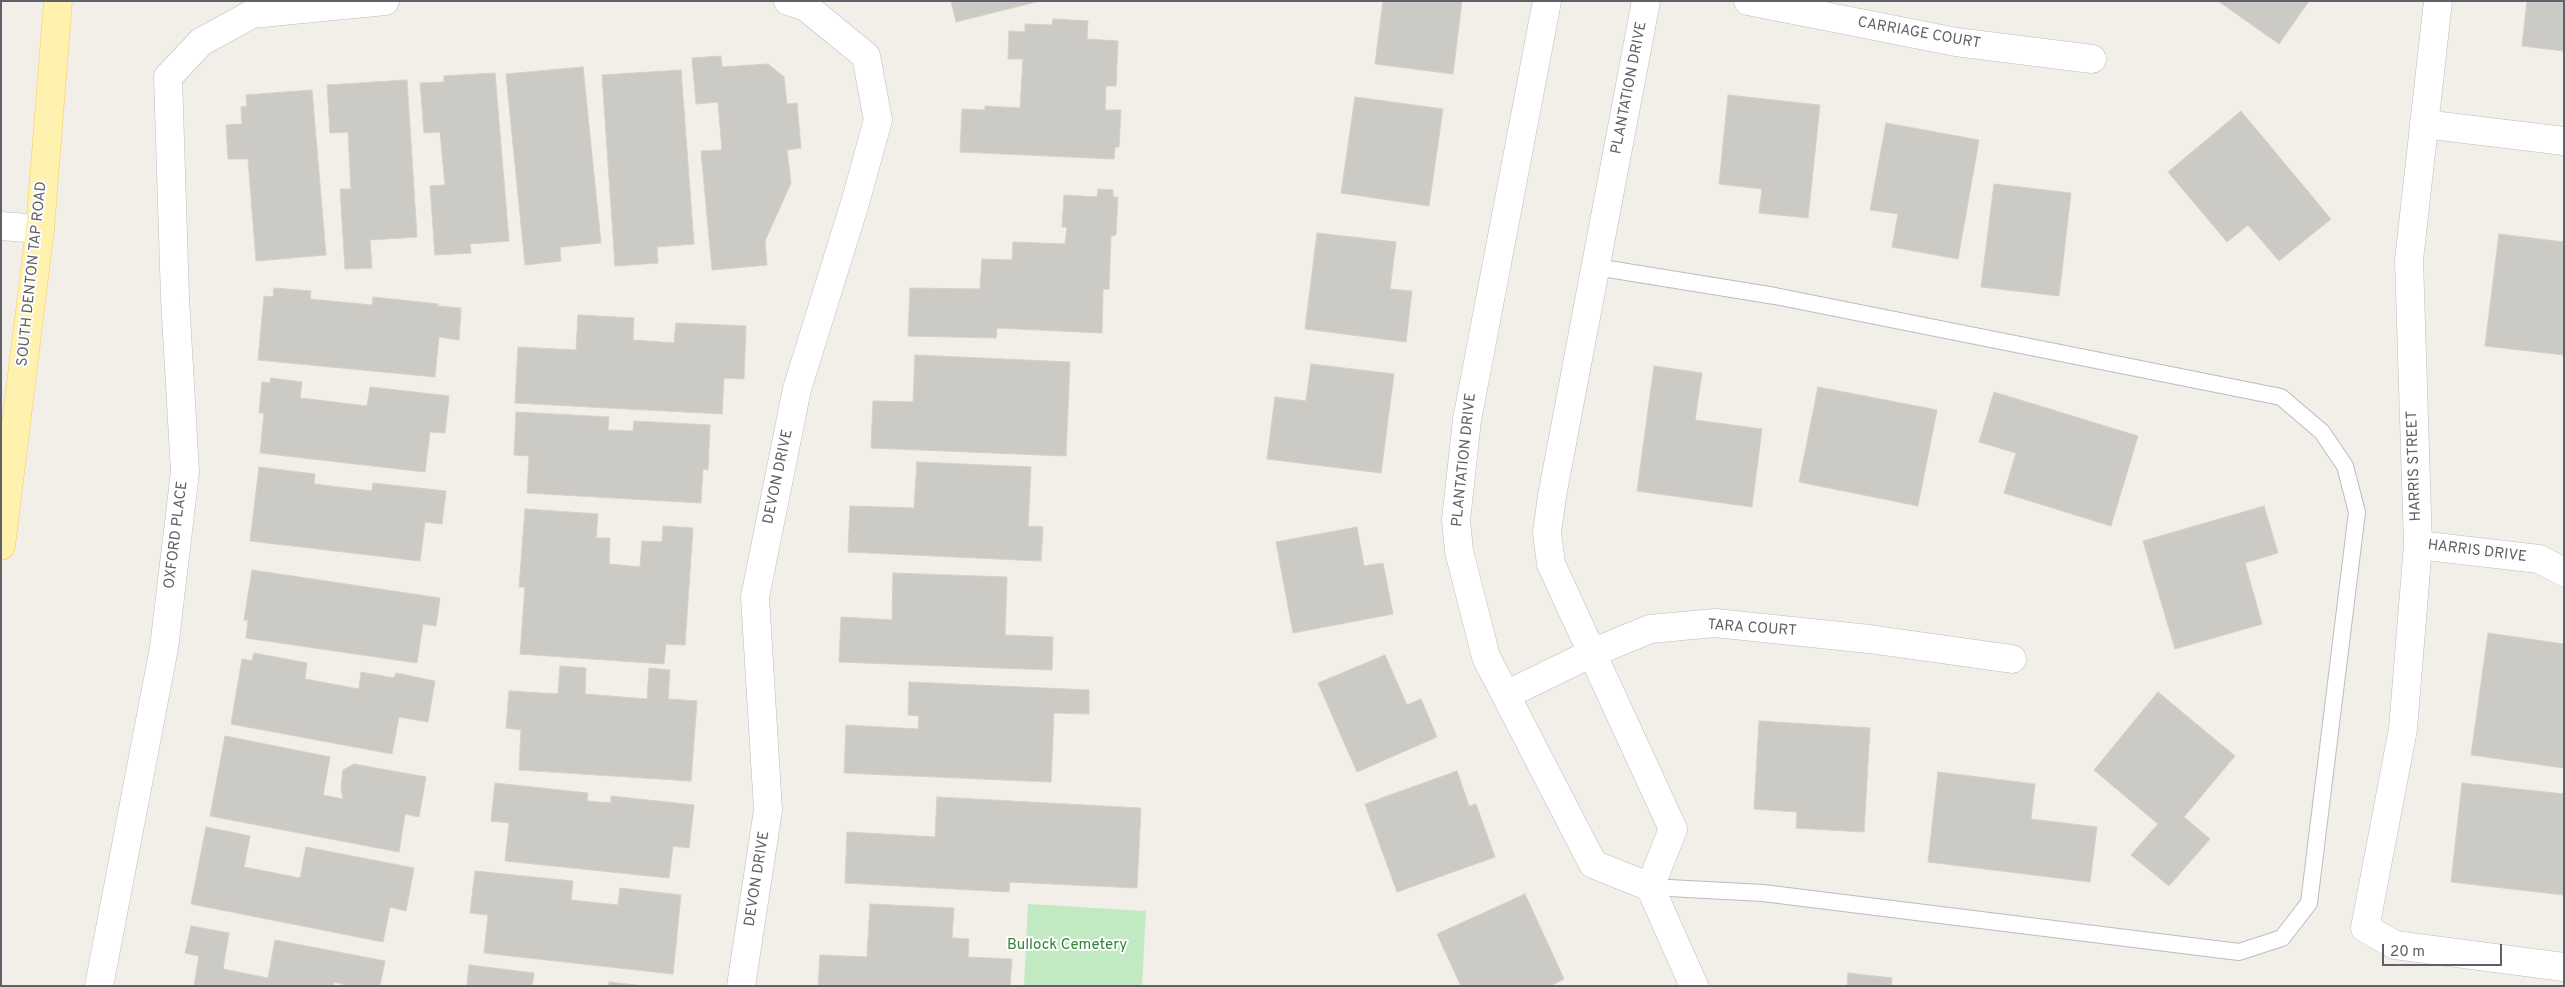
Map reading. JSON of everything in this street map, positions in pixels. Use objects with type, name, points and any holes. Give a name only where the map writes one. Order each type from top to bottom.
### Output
[{"type":"main road","name":"SOUTH DENTON TAP ROAD","points":[[1,546],[40,229],[58,1]]},
{"type":"street","name":"OXFORD PLACE","points":[[99,986],[164,648],[185,472],[174,298],[168,77],[201,42],[252,14],[385,1]]},
{"type":"street","name":"PLANTATION DRIVE","points":[[1547,1],[1467,420],[1456,520],[1465,580],[1486,657],[1592,864],[1650,887],[1673,829],[1551,564],[1547,533],[1552,496],[1646,1]]},
{"type":"street","name":"CARRIAGE COURT","points":[[1748,1],[1956,42],[2092,59]]},
{"type":"street","name":"HARRIS STREET","points":[[2438,1],[2408,260],[2418,545],[2403,729],[2364,928],[2395,946],[2564,968]]},
{"type":"street","name":"DEVON DRIVE","points":[[741,986],[768,810],[755,598],[797,389],[855,203],[878,120],[866,56],[797,4]]},
{"type":"street","points":[[2424,124],[2564,140]]},
{"type":"street","points":[[1,226],[40,229]]},
{"type":"street","name":"HARRIS DRIVE","points":[[2418,545],[2539,559],[2564,572]]},
{"type":"street","name":"TARA COURT","points":[[1506,695],[1592,652],[1650,629],[1715,623],[1869,639],[2012,659]]},
{"type":"street","points":[[1650,887],[1694,986]]},
{"type":"lane","points":[[1596,267],[1775,296],[2281,397],[2322,432],[2345,466],[2357,512],[2309,903],[2282,938],[2239,952],[1763,893],[1650,887]]},
{"type":"green space","name":"Bullock Cemetery","points":[[1028,904],[1146,911],[1142,986],[1024,986]]},
{"type":"building","points":[[951,1],[1040,1],[956,22]]},
{"type":"building","points":[[1383,1],[1462,1],[1453,74],[1375,64]]},
{"type":"building","points":[[2218,1],[2309,1],[2279,44]]},
{"type":"building","points":[[2527,1],[2564,1],[2564,51],[2522,46]]},
{"type":"building","points":[[1053,19],[1088,21],[1087,39],[1118,41],[1116,86],[1106,86],[1105,110],[1121,110],[1119,147],[1115,147],[1114,159],[960,152],[962,109],[985,110],[985,106],[1020,108],[1023,59],[1008,59],[1009,31],[1025,32],[1025,24],[1052,25]]},
{"type":"building","points":[[721,56],[722,67],[768,64],[784,77],[787,104],[797,103],[801,148],[787,150],[791,183],[765,241],[767,265],[712,270],[701,151],[722,150],[718,102],[696,104],[692,58]]},
{"type":"building","points":[[583,67],[601,243],[560,247],[561,261],[525,265],[506,74]]},
{"type":"building","points":[[681,70],[694,244],[657,247],[658,263],[615,266],[602,75]]},
{"type":"building","points":[[495,73],[509,241],[470,244],[471,253],[435,255],[430,186],[445,185],[440,132],[424,133],[420,83],[444,82],[444,76]]},
{"type":"building","points":[[407,80],[417,237],[370,240],[372,268],[345,269],[340,189],[351,189],[348,132],[330,133],[327,85]]},
{"type":"building","points":[[312,90],[326,255],[256,261],[248,159],[228,159],[226,125],[242,124],[241,107],[247,106],[246,95]]},
{"type":"building","points":[[1728,95],[1820,105],[1808,218],[1759,213],[1762,189],[1719,184]]},
{"type":"building","points":[[1355,97],[1443,109],[1429,206],[1341,193]]},
{"type":"building","points":[[2241,111],[2331,219],[2279,261],[2248,225],[2227,242],[2168,172]]},
{"type":"building","points":[[1886,123],[1979,140],[1958,259],[1892,247],[1898,214],[1870,210]]},
{"type":"building","points":[[1994,184],[2071,193],[2059,296],[1981,287]]},
{"type":"building","points":[[1098,189],[1113,190],[1113,197],[1118,197],[1116,235],[1111,236],[1109,289],[1103,289],[1102,333],[997,328],[996,338],[908,336],[910,288],[980,289],[982,259],[1012,260],[1013,242],[1065,244],[1067,227],[1062,227],[1064,195],[1097,197]]},
{"type":"building","points":[[1317,233],[1396,242],[1390,289],[1412,291],[1406,342],[1305,329]]},
{"type":"building","points":[[2499,234],[2564,242],[2564,355],[2485,346]]},
{"type":"building","points":[[274,288],[311,291],[310,299],[372,305],[373,297],[461,308],[459,340],[439,337],[435,377],[258,360],[264,296],[273,297]]},
{"type":"building","points":[[578,315],[634,318],[633,340],[674,343],[676,323],[746,326],[744,379],[724,378],[722,414],[515,403],[518,347],[576,350]]},
{"type":"building","points":[[915,355],[1070,362],[1066,456],[871,448],[873,401],[913,402]]},
{"type":"building","points":[[1311,364],[1394,374],[1381,473],[1267,459],[1275,397],[1306,401]]},
{"type":"building","points":[[1654,366],[1702,373],[1695,420],[1762,429],[1752,507],[1637,491]]},
{"type":"building","points":[[271,378],[302,382],[300,398],[367,406],[370,387],[449,396],[445,433],[430,432],[425,472],[260,453],[264,413],[259,413],[262,382],[270,383]]},
{"type":"building","points":[[1818,387],[1937,410],[1918,506],[1799,482]]},
{"type":"building","points":[[1994,392],[2138,436],[2111,526],[2004,493],[2016,453],[1979,442]]},
{"type":"building","points":[[516,412],[609,417],[608,430],[633,431],[634,421],[710,425],[708,470],[703,469],[701,503],[527,493],[529,456],[514,455]]},
{"type":"building","points":[[917,462],[1031,467],[1028,526],[1043,527],[1041,561],[848,552],[850,506],[914,508]]},
{"type":"building","points":[[259,467],[315,474],[314,484],[372,491],[373,483],[446,491],[442,524],[425,522],[420,561],[250,541]]},
{"type":"building","points":[[2264,506],[2278,553],[2245,563],[2262,624],[2175,649],[2143,541]]},
{"type":"building","points":[[525,509],[598,514],[596,538],[610,538],[609,564],[640,567],[642,541],[662,542],[663,526],[693,528],[685,645],[666,644],[664,664],[520,654],[525,587],[519,587]]},
{"type":"building","points":[[1357,527],[1364,566],[1383,563],[1393,614],[1293,633],[1276,542]]},
{"type":"building","points":[[252,570],[440,598],[436,626],[423,624],[417,663],[246,638],[248,620],[244,620]]},
{"type":"building","points":[[893,573],[1007,577],[1005,635],[1053,637],[1052,670],[839,662],[841,617],[892,620]]},
{"type":"building","points":[[2488,633],[2564,644],[2564,768],[2471,755]]},
{"type":"building","points":[[254,653],[307,663],[305,679],[359,689],[361,672],[394,678],[396,673],[435,681],[428,722],[399,717],[392,754],[231,724],[242,659],[252,661]]},
{"type":"building","points":[[1385,655],[1407,705],[1421,699],[1437,737],[1357,772],[1318,683]]},
{"type":"building","points":[[560,666],[586,668],[585,694],[647,699],[649,668],[670,670],[668,699],[697,701],[691,781],[519,770],[521,730],[506,728],[509,691],[558,694]]},
{"type":"building","points":[[909,682],[1089,690],[1089,714],[1054,713],[1051,782],[844,773],[846,725],[918,729],[919,716],[908,715]]},
{"type":"building","points":[[2158,692],[2235,756],[2184,817],[2210,839],[2169,886],[2131,855],[2158,824],[2094,770]]},
{"type":"building","points":[[1759,721],[1870,728],[1864,832],[1796,828],[1797,812],[1754,809]]},
{"type":"building","points":[[225,736],[330,757],[323,795],[343,799],[341,787],[343,770],[354,764],[426,777],[419,817],[405,814],[399,852],[210,816]]},
{"type":"building","points":[[1457,771],[1469,806],[1476,804],[1495,857],[1397,892],[1365,804]]},
{"type":"building","points":[[1938,772],[2035,784],[2031,819],[2097,827],[2090,882],[1928,862]]},
{"type":"building","points":[[495,783],[588,793],[587,801],[611,803],[611,796],[694,805],[689,848],[673,846],[669,878],[505,861],[509,823],[491,821]]},
{"type":"building","points":[[2462,783],[2564,794],[2564,895],[2451,882]]},
{"type":"building","points":[[937,797],[1141,808],[1137,888],[1010,882],[1009,892],[845,883],[847,832],[935,837]]},
{"type":"building","points":[[206,827],[250,836],[244,867],[300,878],[306,847],[414,868],[406,911],[390,907],[383,942],[191,904]]},
{"type":"building","points":[[475,871],[573,881],[571,900],[618,905],[620,888],[681,895],[673,974],[484,953],[488,915],[470,913]]},
{"type":"building","points":[[1525,894],[1564,979],[1550,986],[1461,986],[1437,934]]},
{"type":"building","points":[[870,904],[954,908],[952,938],[969,939],[968,957],[1012,959],[1010,986],[818,986],[820,955],[867,957]]},
{"type":"building","points":[[191,926],[229,933],[223,969],[268,978],[275,940],[385,961],[380,986],[349,986],[334,982],[333,986],[194,986],[199,956],[185,953]]},
{"type":"building","points":[[469,965],[534,973],[532,986],[467,986]]},
{"type":"building","points":[[1848,973],[1892,978],[1891,986],[1847,986]]},
{"type":"building","points":[[609,982],[644,986],[609,986]]}]
